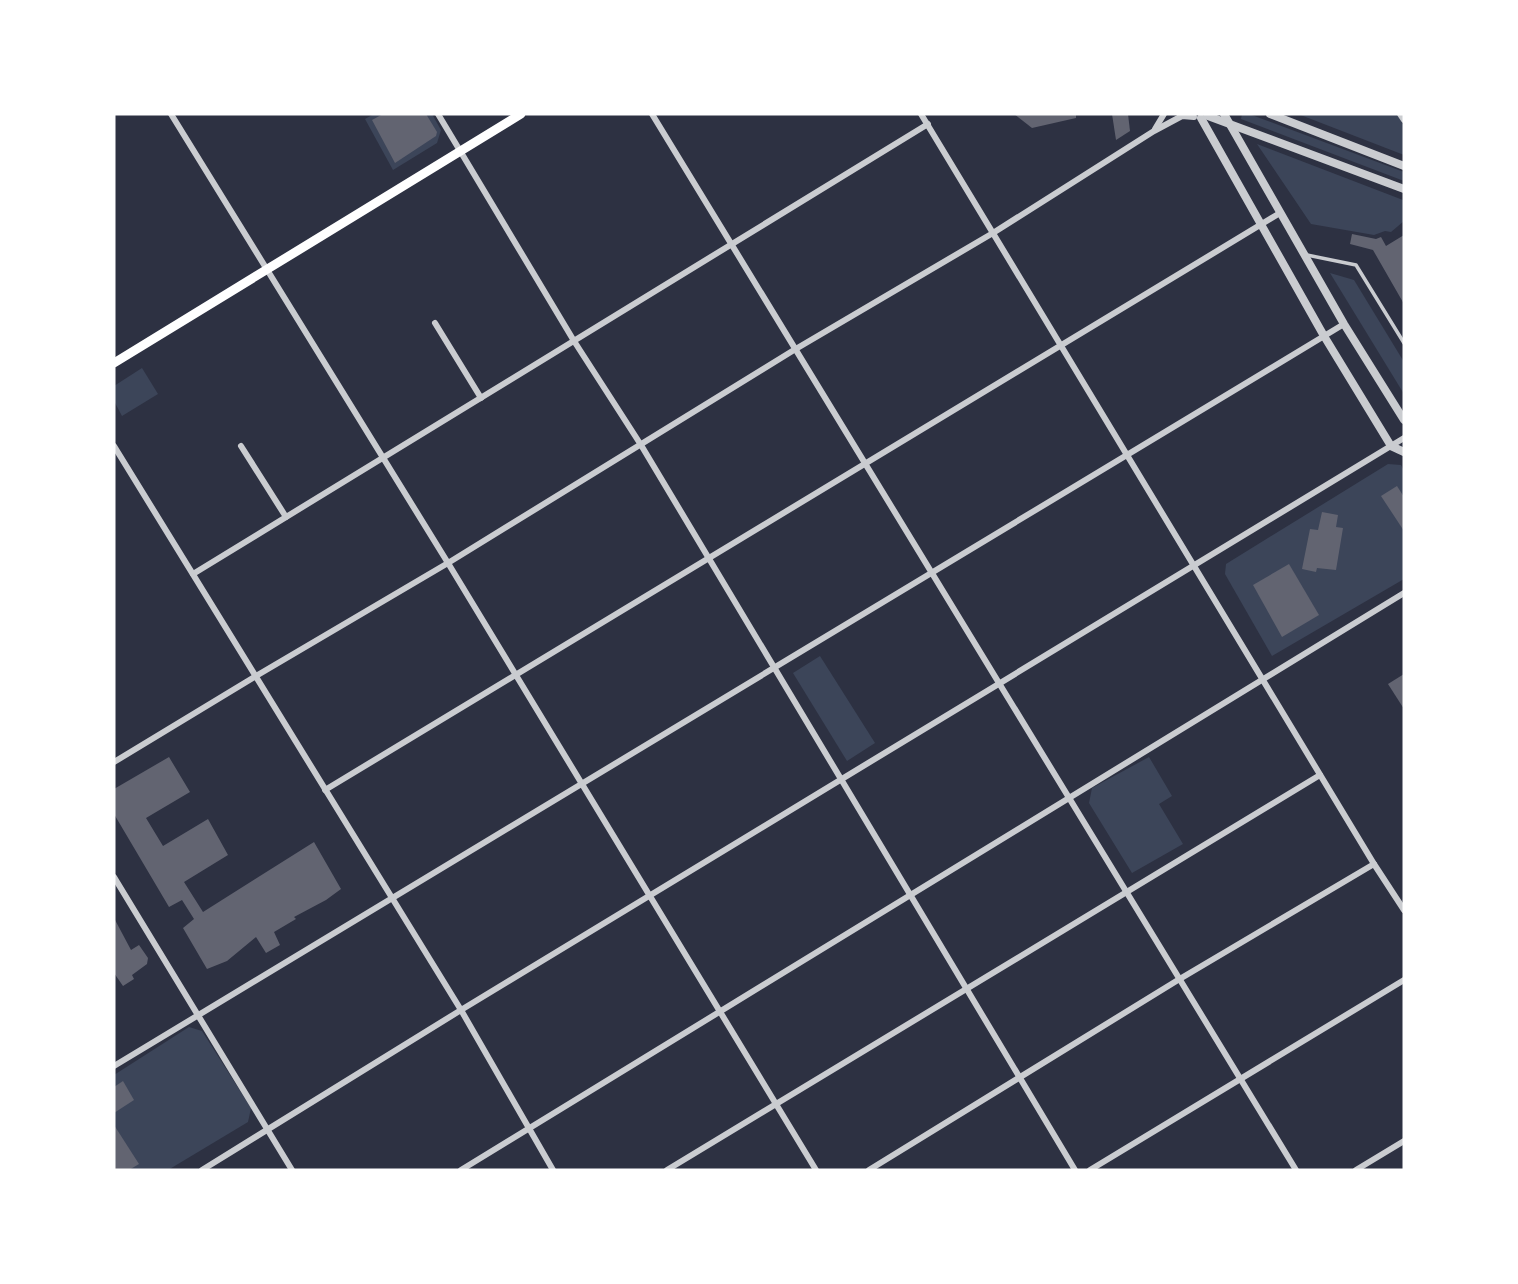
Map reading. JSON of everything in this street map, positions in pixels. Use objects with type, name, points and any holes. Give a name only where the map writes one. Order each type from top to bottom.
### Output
[{"type":"main road","points":[[114,363],[521,114]]},
{"type":"street","points":[[171,114],[816,1170]]},
{"type":"street","points":[[438,114],[574,341],[641,445],[1075,1170]]},
{"type":"street","points":[[652,114],[1296,1170]]},
{"type":"street","points":[[922,114],[1404,910]]},
{"type":"street","points":[[1154,131],[1164,114]]},
{"type":"street","points":[[1224,114],[1344,324],[1404,420]]},
{"type":"street","points":[[1270,114],[1404,166]]},
{"type":"street","points":[[1401,114],[1404,120]]},
{"type":"street","points":[[114,762],[448,564],[794,350],[993,233],[1175,119],[1190,115],[1230,123],[1404,189]]},
{"type":"street","points":[[1201,116],[1324,337],[1391,446],[1404,452]]},
{"type":"street","points":[[193,574],[928,124]]},
{"type":"street","points":[[326,790],[1280,213]]},
{"type":"street","points":[[435,323],[481,398]]},
{"type":"street","points":[[114,1066],[1344,324]]},
{"type":"street","points":[[202,1170],[1404,438]]},
{"type":"street","points":[[114,446],[461,1010],[553,1170]]},
{"type":"street","points":[[240,446],[286,517]]},
{"type":"street","points":[[461,1170],[1404,593]]},
{"type":"street","points":[[667,1170],[1320,775]]},
{"type":"street","points":[[869,1170],[1178,980],[1374,864]]},
{"type":"street","points":[[114,877],[292,1170]]},
{"type":"street","points":[[1090,1170],[1404,980]]},
{"type":"street","points":[[1356,1170],[1404,1141]]},
{"type":"lane","points":[[1305,254],[1356,265],[1404,343]]},
{"type":"shaded area","points":[[374,114],[432,114],[441,130],[437,143],[393,170],[365,119]]},
{"type":"shaded area","points":[[1242,114],[1249,114],[1404,172],[1404,181],[1241,119]]},
{"type":"shaded area","points":[[1298,114],[1397,114],[1404,126],[1404,155]]},
{"type":"shaded area","points":[[1257,144],[1403,200],[1404,221],[1391,232],[1374,235],[1311,224]]},
{"type":"shaded area","points":[[1330,273],[1354,280],[1404,362],[1404,394]]},
{"type":"shaded area","points":[[142,368],[158,394],[122,416],[114,401],[114,386]]},
{"type":"shaded area","points":[[1388,464],[1401,465],[1404,471],[1404,579],[1272,656],[1225,574],[1226,564]]},
{"type":"shaded area","points":[[820,656],[875,743],[847,761],[793,673]]},
{"type":"shaded area","points":[[1149,757],[1172,796],[1159,804],[1183,844],[1132,873],[1089,803],[1092,788]]},
{"type":"shaded area","points":[[189,1027],[202,1031],[251,1108],[248,1122],[168,1170],[114,1170],[114,1075]]},
{"type":"building","points":[[383,114],[426,114],[437,132],[436,136],[395,163],[372,120]]},
{"type":"building","points":[[1014,114],[1076,114],[1076,118],[1032,128]]},
{"type":"building","points":[[1112,114],[1128,114],[1130,131],[1116,140]]},
{"type":"building","points":[[1352,234],[1376,239],[1381,237],[1386,246],[1404,235],[1404,304],[1373,250],[1350,244]]},
{"type":"building","points":[[1397,486],[1404,497],[1404,531],[1381,496]]},
{"type":"building","points":[[1322,512],[1338,515],[1336,527],[1343,528],[1336,570],[1317,568],[1316,572],[1302,569],[1310,529],[1318,530]]},
{"type":"building","points":[[1289,564],[1319,615],[1282,637],[1253,585]]},
{"type":"building","points":[[1404,674],[1404,709],[1388,684]]},
{"type":"building","points":[[169,757],[190,792],[146,818],[163,846],[208,819],[228,855],[184,882],[203,912],[314,842],[341,889],[274,932],[280,945],[266,953],[256,937],[227,961],[207,969],[183,928],[194,919],[182,900],[169,907],[114,814],[114,789]]},
{"type":"building","points":[[114,918],[131,950],[139,945],[148,958],[147,964],[132,975],[134,979],[123,986],[114,973]]},
{"type":"building","points":[[123,1081],[134,1100],[114,1113],[114,1087]]},
{"type":"building","points":[[114,1125],[139,1164],[129,1170],[114,1170]]}]
